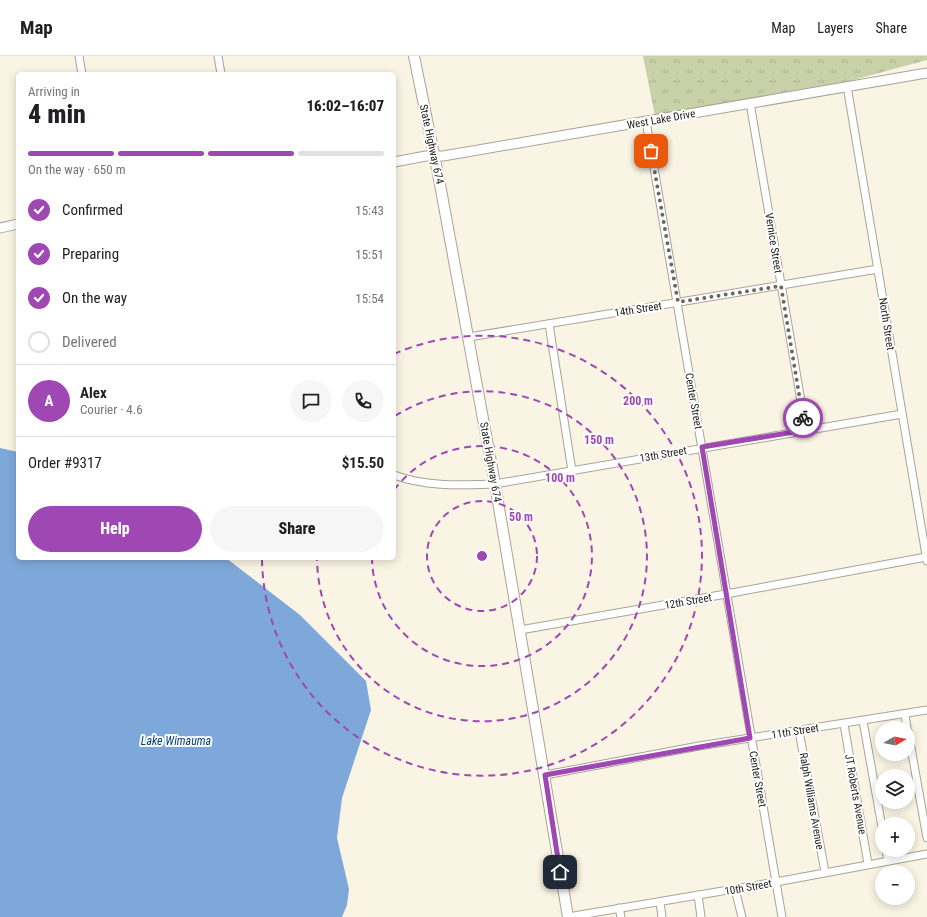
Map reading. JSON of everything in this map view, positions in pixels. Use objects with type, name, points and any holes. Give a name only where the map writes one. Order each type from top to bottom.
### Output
[{"type":"main road","name":"State Highway 674","points":[[414,56],[469,337],[545,775],[568,917]]},
{"type":"street","points":[[79,56],[82,72]]},
{"type":"street","points":[[218,56],[221,72]]},
{"type":"street","name":"West Lake Drive","points":[[396,162],[646,121],[927,72]]},
{"type":"street","name":"North Street","points":[[847,86],[902,414],[925,535],[927,559]]},
{"type":"street","name":"Vernice Street","points":[[750,103],[806,430]]},
{"type":"street","name":"Center Street","points":[[646,121],[678,302],[750,738],[782,917]]},
{"type":"street","points":[[0,228],[16,224]]},
{"type":"street","name":"14th Street","points":[[469,337],[878,269]]},
{"type":"street","points":[[549,324],[572,471]]},
{"type":"street","name":"13th Street","points":[[396,476],[410,481],[447,485],[495,484],[702,447],[902,414]]},
{"type":"street","name":"12th Street","points":[[520,630],[927,559]]},
{"type":"street","name":"11th Street","points":[[545,775],[750,738],[927,710]]},
{"type":"street","points":[[905,714],[906,721]]},
{"type":"street","points":[[863,720],[880,817]]},
{"type":"street","name":"JT Roberts Avenue","points":[[844,724],[868,864]]},
{"type":"street","name":"Ralph Williams Avenue","points":[[799,731],[825,872]]},
{"type":"street","points":[[914,761],[927,838]]},
{"type":"street","name":"10th Street","points":[[568,917],[776,882],[927,854]]},
{"type":"street","points":[[887,857],[888,861]]},
{"type":"street","points":[[735,889],[742,917]]},
{"type":"street","points":[[698,895],[701,917]]},
{"type":"street","points":[[660,902],[662,917]]},
{"type":"street","points":[[619,908],[621,917]]},
{"type":"green space","points":[[643,56],[927,56],[927,60],[842,83],[655,116]]},
{"type":"water","name":"Lake Wimauma","points":[[0,448],[16,452],[16,560],[229,560],[300,615],[366,681],[371,710],[342,798],[337,838],[349,889],[347,905],[342,917],[0,917]]},
{"type":"way so far","points":[[651,151],[678,302],[781,286],[803,418]]},
{"type":"route","points":[[560,872],[545,775],[588,766],[750,738],[702,447],[806,430],[803,418]]}]
